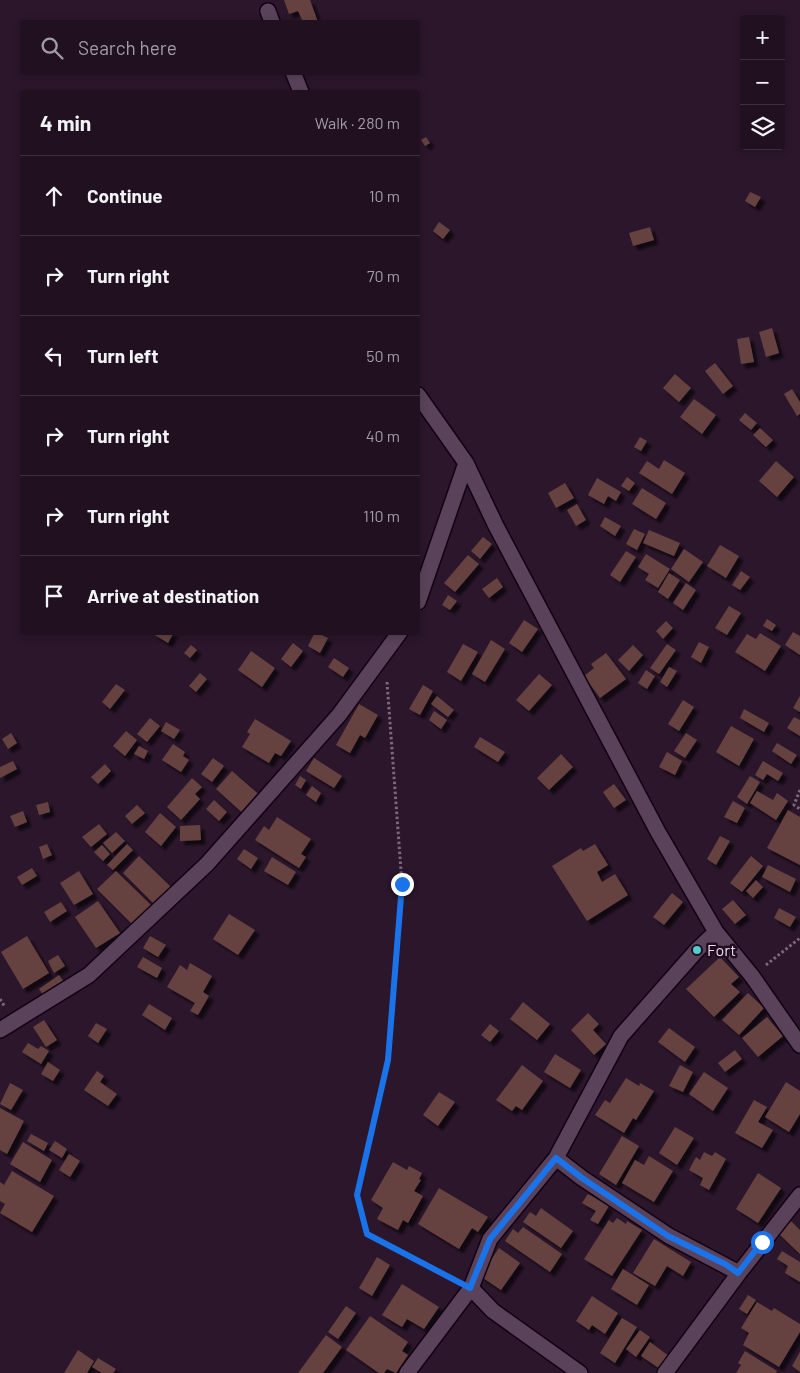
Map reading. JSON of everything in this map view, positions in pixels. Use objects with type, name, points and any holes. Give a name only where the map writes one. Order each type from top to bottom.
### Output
[{"type":"street","points":[[294,75],[300,90]]},
{"type":"street","points":[[420,398],[466,463],[496,526],[658,832],[716,932],[752,976],[800,1045]]},
{"type":"street","points":[[420,596],[466,463]]},
{"type":"street","points":[[0,1030],[89,975],[207,864],[339,715],[386,654],[398,635]]},
{"type":"street","points":[[407,1373],[470,1288],[490,1239],[556,1158],[621,1036],[697,950],[716,932]]},
{"type":"street","points":[[556,1158],[582,1178],[668,1236],[725,1264],[738,1273]]},
{"type":"street","points":[[665,1373],[738,1273],[800,1195]]},
{"type":"street","points":[[470,1288],[493,1311],[580,1373]]},
{"type":"path","points":[[386,654],[402,884],[388,1060],[357,1195],[367,1234],[470,1288]]},
{"type":"path","points":[[800,790],[794,805],[800,809]]},
{"type":"path","points":[[752,976],[800,938]]},
{"type":"building","points":[[284,0],[310,0],[317,20],[302,20],[298,11],[289,14]]},
{"type":"building","points":[[426,137],[430,143],[425,146],[421,140]]},
{"type":"building","points":[[750,192],[761,197],[755,207],[745,201]]},
{"type":"building","points":[[439,222],[450,230],[443,239],[433,231]]},
{"type":"building","points":[[650,227],[654,240],[633,246],[629,233]]},
{"type":"building","points":[[772,328],[779,353],[766,357],[759,332]]},
{"type":"building","points":[[749,337],[754,362],[741,364],[737,339]]},
{"type":"building","points":[[715,363],[733,386],[723,394],[705,371]]},
{"type":"building","points":[[675,374],[691,388],[679,402],[663,388]]},
{"type":"building","points":[[792,389],[800,402],[800,414],[797,416],[784,394]]},
{"type":"building","points":[[694,399],[716,415],[702,434],[680,417]]},
{"type":"building","points":[[745,413],[757,423],[751,430],[739,420]]},
{"type":"building","points":[[760,428],[773,440],[766,447],[753,435]]},
{"type":"building","points":[[640,437],[647,441],[641,451],[634,447]]},
{"type":"building","points":[[664,460],[685,473],[672,494],[639,473],[647,461],[659,469]]},
{"type":"building","points":[[776,461],[794,477],[777,497],[759,481]]},
{"type":"building","points":[[627,477],[635,483],[629,491],[621,486]]},
{"type":"building","points":[[597,478],[621,492],[616,501],[608,496],[604,504],[588,495]]},
{"type":"building","points":[[565,483],[574,498],[556,508],[548,493]]},
{"type":"building","points":[[642,488],[666,503],[656,519],[632,504]]},
{"type":"building","points":[[577,504],[586,520],[576,526],[567,510]]},
{"type":"building","points":[[605,517],[621,526],[615,536],[600,526]]},
{"type":"building","points":[[634,529],[645,534],[637,550],[626,544]]},
{"type":"building","points":[[649,530],[680,543],[674,556],[643,543]]},
{"type":"building","points":[[483,537],[492,544],[480,559],[471,551]]},
{"type":"building","points":[[720,545],[739,556],[726,578],[707,566]]},
{"type":"building","points":[[684,549],[703,562],[689,582],[671,569]]},
{"type":"building","points":[[626,551],[636,557],[620,582],[610,575]]},
{"type":"building","points":[[646,554],[670,569],[658,588],[645,580],[649,574],[638,567]]},
{"type":"building","points":[[468,555],[479,564],[455,592],[444,583]]},
{"type":"building","points":[[741,571],[750,577],[740,590],[732,585]]},
{"type":"building","points":[[669,573],[680,580],[668,599],[658,592]]},
{"type":"building","points":[[497,578],[503,587],[489,598],[482,589]]},
{"type":"building","points":[[686,583],[696,590],[683,610],[673,603]]},
{"type":"building","points":[[448,595],[457,601],[450,610],[442,605]]},
{"type":"building","points":[[729,606],[741,613],[727,635],[715,628]]},
{"type":"building","points":[[767,619],[776,625],[772,631],[763,626]]},
{"type":"building","points":[[524,620],[538,629],[522,652],[509,643]]},
{"type":"building","points":[[666,621],[673,628],[663,639],[656,631]]},
{"type":"building","points":[[793,632],[800,636],[800,655],[785,645]]},
{"type":"building","points":[[760,633],[781,646],[765,671],[735,652],[747,634],[756,639]]},
{"type":"building","points":[[155,635],[172,635],[168,643]]},
{"type":"building","points":[[314,635],[322,635],[328,638],[320,653],[308,646]]},
{"type":"building","points":[[491,640],[505,649],[485,682],[472,674]]},
{"type":"building","points":[[699,642],[709,647],[701,663],[691,657]]},
{"type":"building","points":[[293,643],[303,651],[291,667],[281,659]]},
{"type":"building","points":[[463,644],[478,652],[461,681],[447,672]]},
{"type":"building","points":[[667,644],[676,650],[659,674],[650,668]]},
{"type":"building","points":[[191,645],[197,650],[190,658],[184,653]]},
{"type":"building","points":[[633,645],[643,655],[629,671],[618,660]]},
{"type":"building","points":[[251,651],[275,668],[262,687],[238,670]]},
{"type":"building","points":[[606,653],[626,679],[600,698],[584,676],[594,668],[591,664]]},
{"type":"building","points":[[334,658],[349,668],[343,677],[328,667]]},
{"type":"building","points":[[669,667],[677,671],[667,687],[660,682]]},
{"type":"building","points":[[646,670],[655,676],[647,689],[638,683]]},
{"type":"building","points":[[200,673],[207,679],[196,692],[189,686]]},
{"type":"building","points":[[539,674],[552,685],[529,711],[516,700]]},
{"type":"building","points":[[116,684],[125,690],[110,709],[102,702]]},
{"type":"building","points":[[423,685],[433,691],[420,715],[409,709]]},
{"type":"building","points":[[437,696],[454,710],[448,717],[431,704]]},
{"type":"building","points":[[800,696],[800,712],[793,708]]},
{"type":"building","points":[[683,700],[694,707],[679,731],[668,724]]},
{"type":"building","points":[[359,704],[378,715],[365,738],[360,735],[350,753],[336,745]]},
{"type":"building","points":[[744,709],[769,723],[764,732],[740,718]]},
{"type":"building","points":[[434,711],[447,720],[441,729],[429,720]]},
{"type":"building","points":[[794,717],[800,720],[800,736],[787,728]]},
{"type":"building","points":[[150,718],[160,726],[147,742],[137,734]]},
{"type":"building","points":[[255,719],[291,741],[281,756],[275,753],[269,763],[242,747],[250,734],[247,732]]},
{"type":"building","points":[[166,722],[180,730],[174,739],[161,731]]},
{"type":"building","points":[[731,726],[754,739],[739,766],[716,752]]},
{"type":"building","points":[[126,731],[137,740],[125,756],[113,746]]},
{"type":"building","points":[[11,733],[17,743],[8,749],[2,739]]},
{"type":"building","points":[[686,733],[697,740],[685,758],[674,751]]},
{"type":"building","points":[[480,737],[505,752],[498,762],[474,747]]},
{"type":"building","points":[[777,743],[797,755],[791,764],[772,751]]},
{"type":"building","points":[[173,744],[185,752],[183,756],[189,760],[181,772],[162,760]]},
{"type":"building","points":[[139,746],[148,751],[144,759],[134,754]]},
{"type":"building","points":[[667,752],[682,761],[675,775],[659,767]]},
{"type":"building","points":[[561,754],[573,767],[549,790],[537,778]]},
{"type":"building","points":[[213,758],[224,766],[212,782],[201,774]]},
{"type":"building","points":[[314,758],[342,776],[334,788],[306,771]]},
{"type":"building","points":[[13,761],[17,769],[0,778],[0,767]]},
{"type":"building","points":[[763,761],[783,773],[778,781],[767,774],[763,780],[755,775]]},
{"type":"building","points":[[105,764],[111,771],[98,784],[91,777]]},
{"type":"building","points":[[232,771],[263,798],[247,817],[216,789]]},
{"type":"building","points":[[300,776],[306,780],[301,789],[295,785]]},
{"type":"building","points":[[750,776],[760,782],[747,804],[737,797]]},
{"type":"building","points":[[192,778],[202,787],[195,794],[200,799],[181,820],[167,807]]},
{"type":"building","points":[[614,784],[626,800],[614,808],[603,792]]},
{"type":"building","points":[[312,786],[321,793],[316,802],[306,795]]},
{"type":"building","points":[[757,791],[773,800],[777,793],[788,801],[776,820],[750,803]]},
{"type":"building","points":[[214,800],[227,812],[219,821],[206,809]]},
{"type":"building","points":[[733,801],[745,808],[737,823],[724,817]]},
{"type":"building","points":[[48,802],[50,812],[39,815],[36,805]]},
{"type":"building","points":[[137,805],[145,813],[132,824],[125,816]]},
{"type":"building","points":[[788,810],[800,817],[800,865],[767,848]]},
{"type":"building","points":[[23,811],[27,822],[15,827],[10,816]]},
{"type":"building","points":[[160,813],[176,827],[161,846],[145,832]]},
{"type":"building","points":[[277,817],[311,839],[301,854],[306,857],[299,868],[255,840],[264,826],[269,830]]},
{"type":"building","points":[[99,824],[107,834],[91,847],[82,837]]},
{"type":"building","points":[[200,825],[201,840],[180,841],[180,826]]},
{"type":"building","points":[[116,832],[125,841],[112,853],[103,843]]},
{"type":"building","points":[[720,836],[730,841],[716,865],[707,859]]},
{"type":"building","points":[[47,844],[52,855],[43,859],[39,847]]},
{"type":"building","points":[[127,844],[133,850],[113,870],[107,865]]},
{"type":"building","points":[[595,844],[608,865],[597,872],[602,882],[615,874],[628,895],[587,921],[552,866],[581,848],[583,851]]},
{"type":"building","points":[[102,845],[110,854],[103,861],[94,852]]},
{"type":"building","points":[[244,849],[258,858],[251,869],[237,859]]},
{"type":"building","points":[[139,856],[172,888],[155,905],[123,873]]},
{"type":"building","points":[[751,856],[763,866],[742,892],[730,883]]},
{"type":"building","points":[[272,857],[296,872],[288,885],[264,871]]},
{"type":"building","points":[[768,865],[796,879],[790,892],[762,877]]},
{"type":"building","points":[[32,868],[37,876],[22,885],[17,877]]},
{"type":"building","points":[[79,871],[93,894],[74,905],[60,883]]},
{"type":"building","points":[[116,871],[151,905],[132,924],[97,889]]},
{"type":"building","points":[[756,880],[763,887],[753,898],[746,891]]},
{"type":"building","points":[[672,893],[683,902],[664,925],[653,917]]},
{"type":"building","points":[[733,900],[746,915],[735,924],[722,909]]},
{"type":"building","points":[[98,901],[120,933],[96,948],[75,917]]},
{"type":"building","points":[[61,902],[67,911],[50,922],[44,912]]},
{"type":"building","points":[[779,908],[796,917],[790,927],[774,918]]},
{"type":"building","points":[[229,914],[255,930],[238,955],[213,939]]},
{"type":"building","points":[[27,936],[49,973],[23,989],[1,952]]},
{"type":"building","points":[[150,936],[166,945],[158,957],[143,948]]},
{"type":"building","points":[[58,955],[65,966],[54,973],[48,961]]},
{"type":"building","points":[[143,957],[162,968],[157,978],[137,967]]},
{"type":"building","points":[[720,957],[739,977],[731,984],[740,992],[714,1017],[686,989]]},
{"type":"building","points":[[190,963],[212,976],[203,992],[209,996],[198,1015],[190,1011],[195,1003],[167,987],[180,965],[187,970]]},
{"type":"building","points":[[59,975],[66,985],[46,999],[39,989]]},
{"type":"building","points":[[748,993],[764,1008],[739,1035],[722,1020]]},
{"type":"building","points":[[523,1002],[550,1024],[537,1040],[510,1019]]},
{"type":"building","points":[[149,1004],[172,1018],[165,1030],[142,1015]]},
{"type":"building","points":[[588,1013],[599,1024],[593,1030],[606,1044],[594,1055],[571,1030]]},
{"type":"building","points":[[767,1017],[783,1036],[758,1057],[742,1038]]},
{"type":"building","points":[[44,1020],[57,1040],[46,1047],[33,1027]]},
{"type":"building","points":[[96,1023],[107,1029],[98,1043],[88,1036]]},
{"type":"building","points":[[490,1024],[499,1031],[490,1042],[481,1035]]},
{"type":"building","points":[[669,1028],[695,1047],[685,1062],[658,1042]]},
{"type":"building","points":[[28,1043],[38,1049],[41,1046],[49,1051],[41,1064],[22,1052]]},
{"type":"building","points":[[735,1050],[742,1059],[725,1072],[718,1063]]},
{"type":"building","points":[[555,1054],[581,1070],[570,1088],[544,1072]]},
{"type":"building","points":[[48,1062],[60,1070],[53,1081],[41,1074]]},
{"type":"building","points":[[522,1065],[543,1081],[522,1110],[516,1106],[512,1111],[496,1100]]},
{"type":"building","points":[[680,1065],[693,1072],[683,1092],[669,1086]]},
{"type":"building","points":[[97,1071],[104,1076],[100,1082],[117,1094],[108,1106],[84,1090]]},
{"type":"building","points":[[704,1072],[728,1088],[713,1111],[689,1094]]},
{"type":"building","points":[[626,1078],[639,1086],[640,1083],[654,1091],[636,1120],[633,1118],[624,1133],[595,1115],[605,1100],[610,1103]]},
{"type":"building","points":[[786,1082],[800,1091],[800,1114],[789,1132],[765,1117]]},
{"type":"building","points":[[10,1083],[23,1090],[11,1110],[0,1104]]},
{"type":"building","points":[[439,1092],[455,1102],[438,1126],[423,1115]]},
{"type":"building","points":[[754,1100],[767,1107],[758,1122],[773,1130],[762,1148],[735,1133]]},
{"type":"building","points":[[0,1108],[24,1121],[7,1154],[0,1150]]},
{"type":"building","points":[[675,1127],[694,1138],[677,1165],[659,1153]]},
{"type":"building","points":[[31,1134],[48,1143],[44,1151],[27,1141]]},
{"type":"building","points":[[622,1136],[639,1146],[616,1185],[599,1174]]},
{"type":"building","points":[[55,1141],[67,1149],[62,1158],[49,1150]]},
{"type":"building","points":[[23,1142],[52,1160],[40,1182],[10,1164]]},
{"type":"building","points":[[704,1152],[712,1156],[715,1152],[726,1159],[709,1190],[700,1185],[703,1178],[689,1170],[696,1157],[700,1160]]},
{"type":"building","points":[[69,1154],[80,1161],[70,1177],[59,1170]]},
{"type":"building","points":[[649,1156],[673,1171],[654,1202],[622,1183],[635,1160],[644,1165]]},
{"type":"building","points":[[393,1162],[407,1170],[409,1166],[422,1173],[419,1179],[421,1180],[414,1191],[423,1196],[408,1223],[403,1220],[398,1230],[377,1219],[383,1208],[371,1200]]},
{"type":"building","points":[[12,1171],[54,1196],[32,1232],[0,1213],[5,1204],[0,1201],[0,1182],[4,1185]]},
{"type":"building","points":[[758,1173],[781,1188],[758,1223],[736,1209]]},
{"type":"building","points":[[439,1188],[488,1217],[478,1232],[472,1228],[459,1249],[418,1224]]},
{"type":"building","points":[[588,1194],[609,1206],[598,1224],[590,1220],[596,1211],[582,1203]]},
{"type":"building","points":[[541,1208],[573,1231],[561,1248],[523,1222],[530,1212],[536,1216]]},
{"type":"building","points":[[617,1218],[626,1224],[627,1221],[642,1230],[612,1276],[584,1259],[609,1220],[613,1223]]},
{"type":"building","points":[[791,1221],[800,1230],[800,1254],[778,1233]]},
{"type":"building","points":[[523,1227],[562,1254],[550,1272],[505,1241],[513,1229],[518,1233]]},
{"type":"building","points":[[654,1239],[691,1262],[683,1276],[667,1266],[655,1286],[633,1273]]},
{"type":"building","points":[[499,1248],[520,1263],[501,1290],[480,1276]]},
{"type":"building","points":[[782,1251],[800,1262],[800,1282],[785,1273],[788,1266],[777,1259]]},
{"type":"building","points":[[377,1257],[390,1265],[372,1296],[359,1288]]},
{"type":"building","points":[[623,1269],[649,1285],[637,1305],[611,1289]]},
{"type":"building","points":[[402,1284],[439,1307],[424,1329],[407,1319],[402,1327],[382,1315]]},
{"type":"building","points":[[748,1295],[756,1300],[747,1314],[739,1309]]},
{"type":"building","points":[[592,1296],[618,1313],[605,1334],[592,1325],[589,1330],[576,1321]]},
{"type":"building","points":[[757,1302],[772,1311],[774,1308],[800,1324],[800,1332],[779,1367],[743,1345],[749,1333],[741,1328]]},
{"type":"building","points":[[346,1306],[356,1313],[338,1339],[328,1332]]},
{"type":"building","points":[[370,1316],[408,1342],[402,1351],[408,1355],[396,1373],[387,1369],[384,1373],[379,1373],[346,1350]]},
{"type":"building","points":[[622,1318],[637,1327],[615,1363],[600,1353]]},
{"type":"building","points":[[640,1330],[650,1337],[636,1357],[626,1349]]},
{"type":"building","points":[[326,1335],[342,1347],[323,1373],[298,1373]]},
{"type":"building","points":[[650,1342],[669,1356],[660,1369],[641,1356]]},
{"type":"building","points":[[78,1350],[94,1361],[87,1373],[64,1373]]},
{"type":"building","points":[[745,1351],[777,1371],[776,1373],[736,1373],[741,1365],[738,1363]]},
{"type":"building","points":[[800,1352],[800,1372],[792,1366]]},
{"type":"building","points":[[98,1358],[116,1369],[113,1373],[102,1373],[92,1367]]},
{"type":"place","name":"Fort","points":[[697,950]]},
{"type":"route","points":[[402,884],[388,1060],[357,1195],[367,1234],[470,1288],[490,1239],[556,1158],[582,1178],[668,1236],[725,1264],[738,1273],[762,1242]]}]
